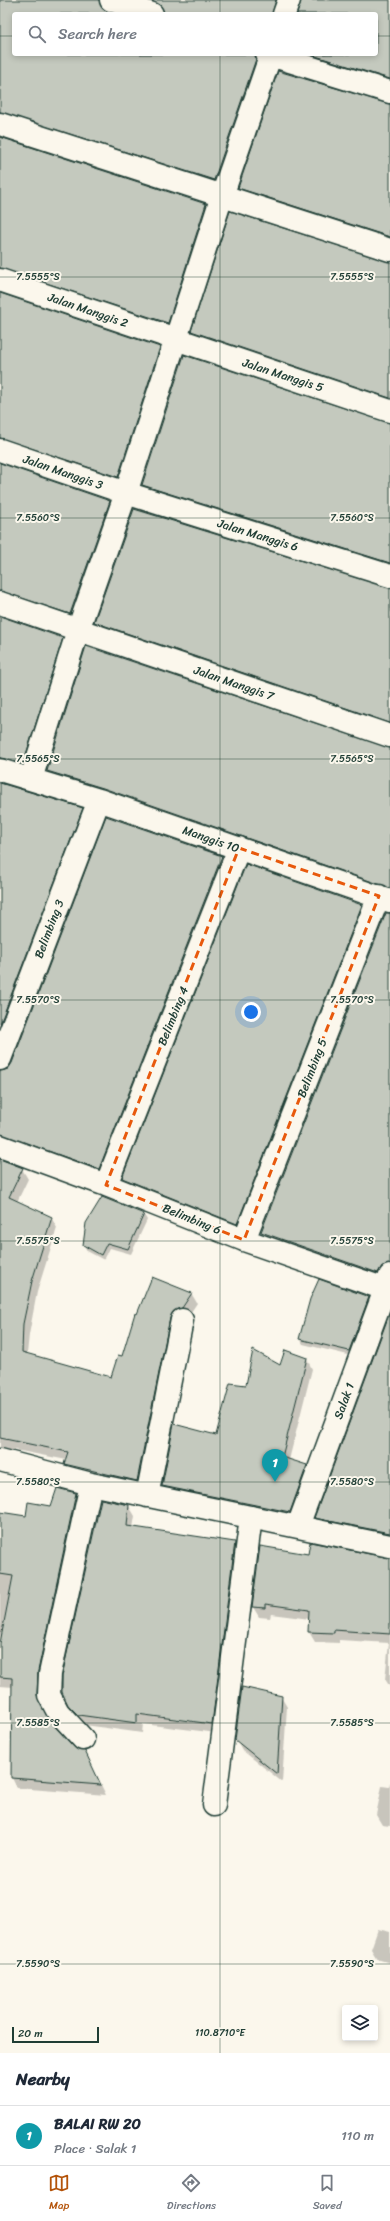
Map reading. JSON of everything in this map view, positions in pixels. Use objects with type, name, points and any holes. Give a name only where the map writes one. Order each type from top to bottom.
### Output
[{"type":"street","points":[[111,0],[146,12]]},
{"type":"street","points":[[285,12],[289,0]]},
{"type":"street","points":[[31,779],[78,630],[126,493],[222,196],[269,56]]},
{"type":"street","points":[[276,56],[390,92]]},
{"type":"street","points":[[0,124],[390,250]]},
{"type":"street","name":"Jalan Manggis 2","points":[[0,280],[175,340]]},
{"type":"street","name":"Jalan Manggis 5","points":[[175,340],[390,410]]},
{"type":"street","name":"Jalan Manggis 3","points":[[0,450],[126,493]]},
{"type":"street","name":"Jalan Manggis 6","points":[[126,493],[390,576]]},
{"type":"street","name":"Jalan Manggis 7","points":[[0,603],[390,736]]},
{"type":"street","name":"Manggis 10","points":[[0,770],[99,800],[384,898]]},
{"type":"street","name":"Belimbing 3","points":[[0,1059],[99,800]]},
{"type":"street","name":"Belimbing 4","points":[[106,1185],[239,848]]},
{"type":"street","name":"Belimbing 5","points":[[244,1240],[384,898]]},
{"type":"street","name":"Belimbing 6","points":[[0,1146],[106,1185],[244,1240],[387,1283]]},
{"type":"street","name":"Salak 1","points":[[298,1526],[387,1283]]},
{"type":"street","points":[[147,1496],[182,1320]]},
{"type":"street","points":[[0,1460],[91,1484],[390,1546]]},
{"type":"street","points":[[83,1739],[58,1712],[49,1695],[50,1674],[91,1484]]},
{"type":"street","points":[[214,1805],[251,1517]]},
{"type":"highlighted area","points":[[239,848],[379,896],[244,1240],[106,1185]]},
{"type":"building","points":[[0,0],[99,0],[102,8],[109,12],[12,12],[12,56],[255,56],[256,59],[214,180],[0,112]]},
{"type":"building","points":[[150,0],[276,0],[273,12],[163,12],[161,6]]},
{"type":"building","points":[[301,0],[390,0],[390,79],[315,56],[378,56],[378,12],[298,12]]},
{"type":"building","points":[[278,71],[390,104],[390,237],[238,188]]},
{"type":"building","points":[[0,137],[206,204],[168,323],[0,268]]},
{"type":"building","points":[[230,211],[390,262],[390,398],[191,331]]},
{"type":"building","points":[[0,293],[160,347],[118,477],[0,438]]},
{"type":"building","points":[[184,355],[390,423],[390,563],[142,485]]},
{"type":"building","points":[[0,463],[110,501],[70,614],[0,591]]},
{"type":"building","points":[[134,509],[390,588],[390,723],[94,622]]},
{"type":"building","points":[[0,616],[63,638],[23,764],[0,758]]},
{"type":"building","points":[[86,646],[390,748],[390,888],[103,788],[47,771]]},
{"type":"building","points":[[0,783],[83,808],[0,1024]]},
{"type":"building","points":[[106,816],[222,856],[99,1169],[0,1134],[0,1071],[8,1069],[12,1063]]},
{"type":"building","points":[[246,864],[362,905],[237,1224],[122,1178]]},
{"type":"building","points":[[386,913],[390,913],[390,1264],[382,1266],[378,1273],[261,1232]]},
{"type":"building","points":[[0,1159],[23,1168],[9,1197],[52,1217],[32,1281],[23,1324],[22,1352],[111,1377],[118,1355],[122,1356],[135,1313],[137,1314],[152,1277],[192,1293],[182,1308],[173,1312],[170,1318],[137,1481],[64,1464],[68,1452],[0,1438]]},
{"type":"building","points":[[102,1197],[144,1214],[128,1249],[107,1243],[101,1255],[83,1245],[86,1223]]},
{"type":"building","points":[[319,1279],[369,1297],[349,1351],[299,1339],[310,1299]]},
{"type":"building","points":[[390,1312],[390,1533],[314,1518]]},
{"type":"building","points":[[253,1350],[280,1365],[285,1350],[307,1358],[282,1457],[307,1465],[290,1512],[162,1486],[174,1424],[216,1435],[230,1383],[246,1385]]},
{"type":"building","points":[[57,1488],[76,1493],[38,1671],[37,1695],[49,1720],[74,1747],[85,1751],[101,1785],[11,1778],[12,1678],[0,1677],[0,1643],[13,1576],[0,1574],[0,1512],[26,1516],[28,1502],[51,1506]]},
{"type":"building","points":[[101,1499],[129,1505],[127,1526],[235,1542],[212,1724],[137,1714],[137,1723],[78,1715],[68,1705],[62,1692],[62,1676]]},
{"type":"building","points":[[310,1542],[390,1558],[390,1634],[334,1630],[334,1633],[308,1632],[309,1610],[265,1604],[265,1608],[252,1607],[260,1546],[308,1554]]},
{"type":"building","points":[[242,1687],[282,1696],[277,1774],[235,1740]]},
{"type":"place","name":"BALAI RW 20","points":[[275,1482]]}]
